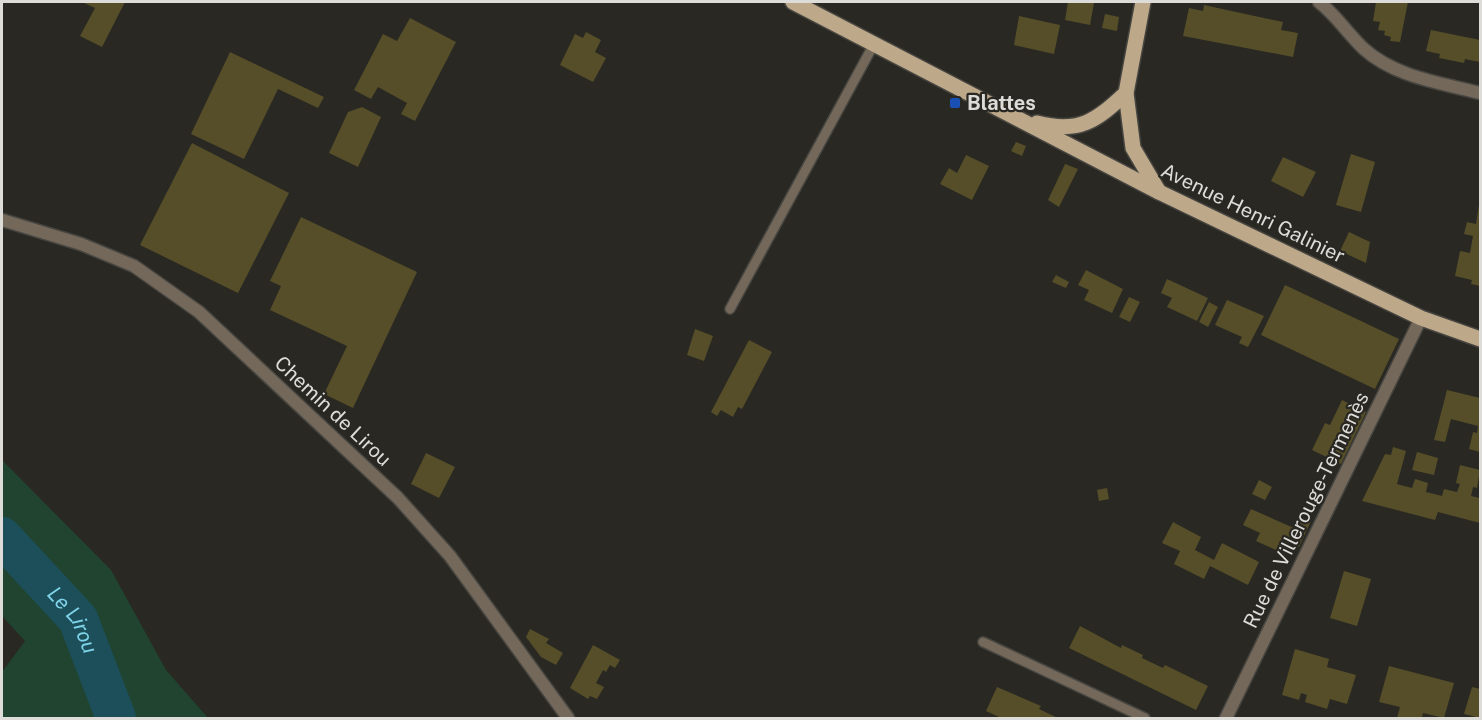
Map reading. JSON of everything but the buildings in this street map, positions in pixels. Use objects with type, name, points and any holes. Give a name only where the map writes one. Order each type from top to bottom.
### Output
[{"type":"main road","name":"Avenue Henri Galinier","points":[[793,2],[1159,192],[1421,318],[1480,339]]},
{"type":"main road","points":[[1143,2],[1126,93],[1133,148],[1159,192]]},
{"type":"main road","name":"Avenue Henri Galinier","points":[[1011,116],[1056,128],[1083,125],[1100,118],[1126,93]]},
{"type":"street","points":[[1319,2],[1364,49],[1392,68],[1427,80],[1480,93]]},
{"type":"street","name":"Chemin de Lirou","points":[[2,220],[81,244],[134,266],[199,312],[398,498],[450,556],[568,718]]},
{"type":"street","name":"Rue de Villerouge-Termenès","points":[[1226,718],[1421,318]]},
{"type":"lane","points":[[730,309],[874,44]]},
{"type":"lane","points":[[983,642],[1145,718]]},
{"type":"green space","points":[[2,460],[111,570],[166,670],[208,718],[2,718],[2,672],[25,641],[2,616]]},
{"type":"waterway","name":"Le Lirou","points":[[2,537],[78,619],[116,718]]},
{"type":"place","name":"Blattes","points":[[955,103]]}]
